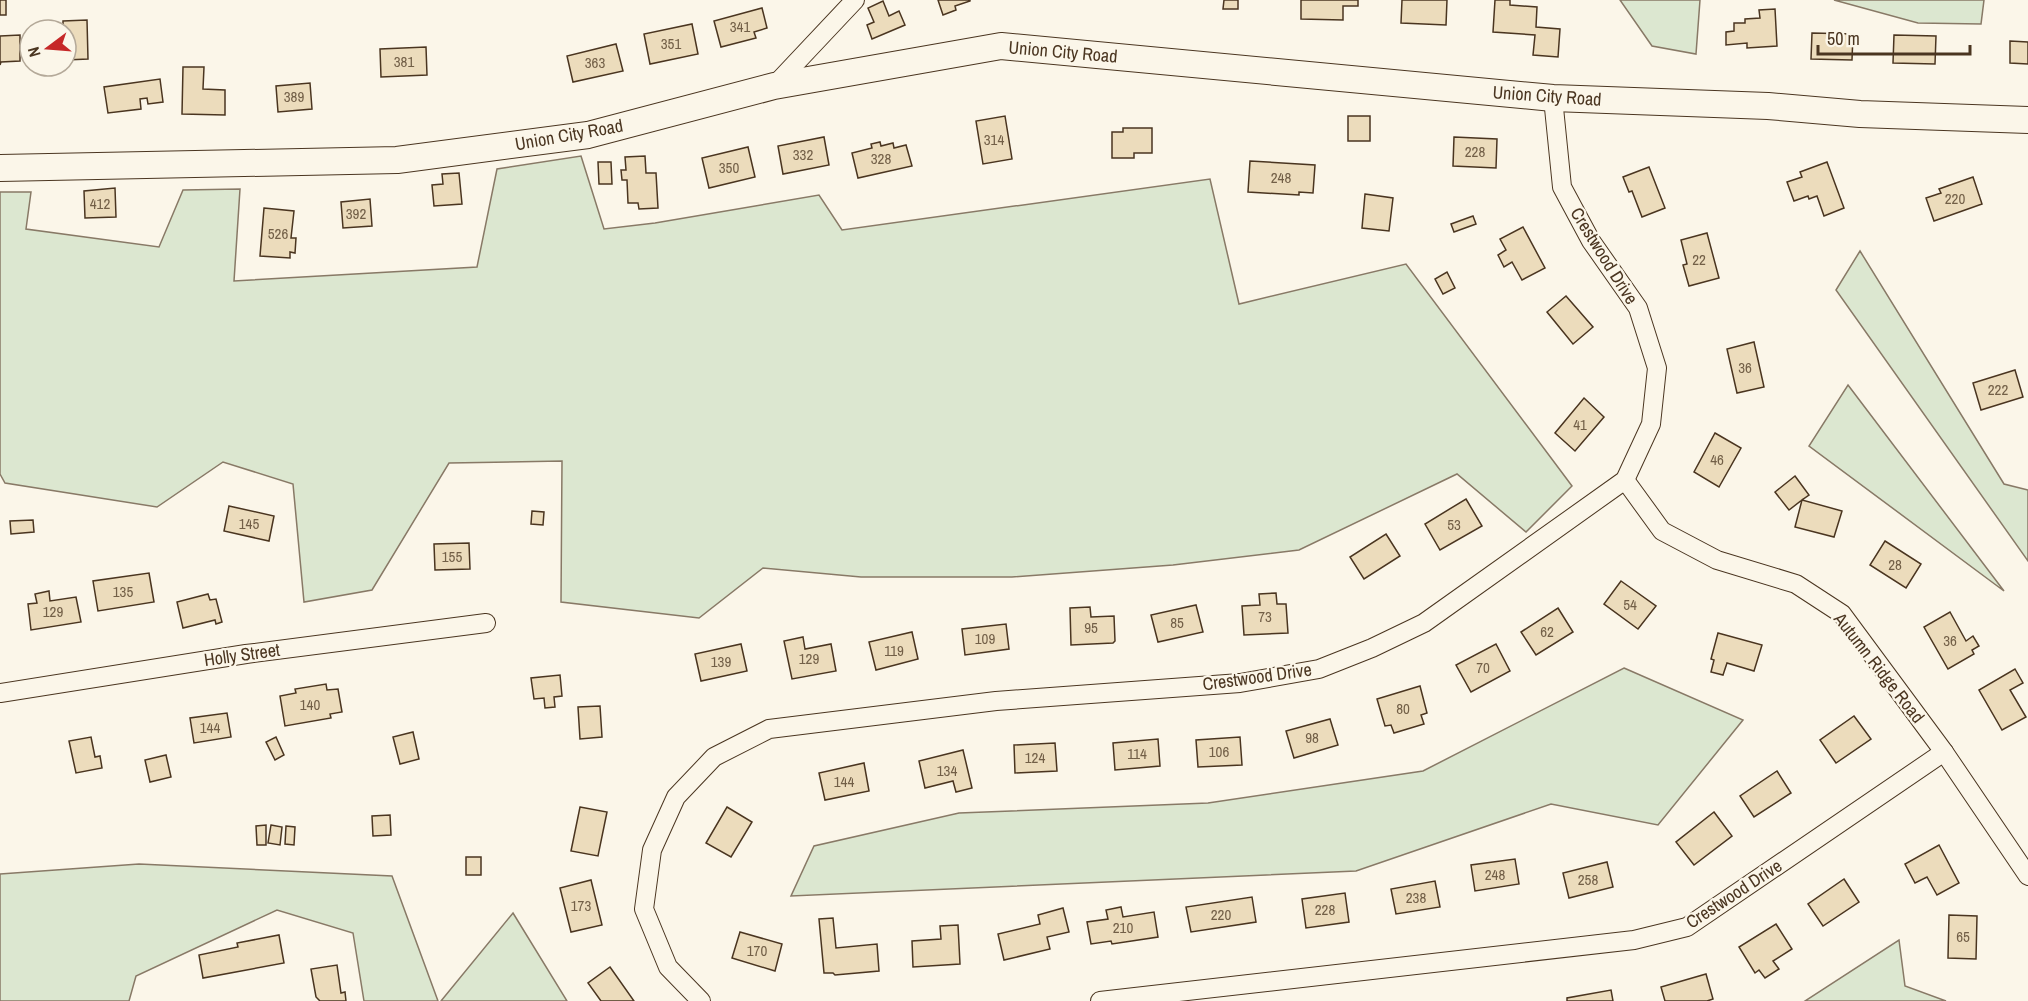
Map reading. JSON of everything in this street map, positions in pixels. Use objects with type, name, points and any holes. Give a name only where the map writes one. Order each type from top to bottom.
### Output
[{"type":"main road","name":"Union City Road","points":[[0,168],[397,160],[588,135],[774,86],[1001,46],[1552,99],[1768,106],[1860,114],[2028,120]]},
{"type":"street","points":[[774,86],[855,0]]},
{"type":"street","name":"Crestwood Drive","points":[[701,1001],[668,967],[644,909],[652,850],[676,797],[714,757],[769,729],[996,701],[1240,683],[1319,669],[1372,648],[1424,623],[1625,480],[1651,424],[1657,368],[1638,308],[1591,241],[1562,187],[1552,99]]},
{"type":"street","name":"Autumn Ridge Road","points":[[1625,480],[1662,531],[1717,560],[1796,584],[1842,614],[1944,752],[2028,876]]},
{"type":"street","name":"Holly Street","points":[[0,693],[246,654],[486,623]]},
{"type":"street","name":"Crestwood Drive","points":[[1100,1001],[1634,940],[1687,927],[1944,752]]},
{"type":"green space","points":[[1620,0],[1700,0],[1696,54],[1652,46]]},
{"type":"green space","points":[[1834,0],[1984,0],[1981,24],[1918,23]]},
{"type":"green space","points":[[581,156],[604,229],[655,223],[819,195],[842,230],[1210,179],[1239,304],[1406,264],[1572,486],[1526,532],[1457,474],[1299,550],[1173,565],[1012,577],[861,577],[763,568],[699,618],[561,602],[562,461],[449,463],[372,590],[304,602],[293,484],[223,462],[157,507],[5,483],[0,474],[0,192],[31,192],[26,229],[159,247],[183,190],[240,189],[234,281],[477,267],[497,169]]},
{"type":"green space","points":[[1860,251],[2004,484],[2028,490],[2028,561],[1836,290]]},
{"type":"green space","points":[[1848,385],[2004,591],[1809,446]]},
{"type":"green space","points":[[1624,668],[1743,720],[1658,825],[1551,804],[1356,871],[791,896],[814,846],[959,813],[1208,803],[1423,771]]},
{"type":"green space","points":[[139,864],[392,876],[438,1001],[364,1001],[353,933],[277,910],[136,976],[129,1001],[0,1001],[0,874]]},
{"type":"green space","points":[[513,913],[567,1001],[441,1001]]},
{"type":"green space","points":[[1899,940],[1905,986],[1946,1001],[1805,1001]]},
{"type":"building","points":[[0,0],[6,0],[6,15],[0,15]]},
{"type":"building","points":[[938,0],[970,1],[955,6],[956,10],[943,15]]},
{"type":"building","points":[[1224,0],[1238,0],[1238,9],[1223,9]]},
{"type":"building","points":[[1301,0],[1358,0],[1358,6],[1343,6],[1343,20],[1301,19]]},
{"type":"building","points":[[1402,0],[1447,0],[1446,25],[1401,23]]},
{"type":"building","points":[[1495,0],[1510,0],[1510,5],[1537,7],[1536,27],[1560,29],[1558,57],[1533,55],[1535,35],[1493,32]]},
{"type":"building","points":[[883,1],[889,16],[899,11],[905,25],[872,39],[867,25],[874,22],[868,8]]},
{"type":"building","points":[[762,8],[767,28],[754,32],[756,38],[721,47],[714,21]]},
{"type":"building","points":[[1775,9],[1777,46],[1747,48],[1747,43],[1726,45],[1726,32],[1734,31],[1734,23],[1745,23],[1745,19],[1760,18],[1759,10]]},
{"type":"building","points":[[78,20],[87,20],[88,59],[78,59]]},
{"type":"building","points":[[692,24],[698,54],[650,64],[644,34]]},
{"type":"building","points":[[1812,33],[1853,34],[1852,60],[1811,59]]},
{"type":"building","points":[[18,35],[18,61],[1,62],[0,65],[0,36]]},
{"type":"building","points":[[1894,35],[1936,36],[1935,64],[1893,63]]},
{"type":"building","points":[[2010,41],[2028,42],[2028,64],[2010,63]]},
{"type":"building","points":[[616,44],[623,71],[573,82],[567,56]]},
{"type":"building","points":[[426,47],[427,75],[381,77],[380,49]]},
{"type":"building","points":[[183,67],[204,67],[203,89],[225,90],[225,115],[182,114]]},
{"type":"building","points":[[160,79],[163,102],[148,104],[147,98],[140,99],[141,109],[108,113],[104,87]]},
{"type":"building","points":[[310,83],[312,109],[278,112],[276,86]]},
{"type":"building","points":[[1005,116],[1012,159],[983,164],[976,121]]},
{"type":"building","points":[[1348,116],[1370,116],[1370,141],[1348,141]]},
{"type":"building","points":[[1123,128],[1152,128],[1152,153],[1134,153],[1134,158],[1112,158],[1112,132],[1123,132]]},
{"type":"building","points":[[824,137],[829,165],[783,174],[778,146]]},
{"type":"building","points":[[1454,137],[1497,139],[1496,168],[1453,166]]},
{"type":"building","points":[[880,142],[881,146],[893,143],[894,148],[906,145],[912,166],[858,178],[852,153],[872,148],[871,144]]},
{"type":"building","points":[[748,147],[755,177],[709,188],[702,158]]},
{"type":"building","points":[[645,156],[646,173],[656,173],[658,208],[639,209],[638,203],[628,203],[627,180],[622,180],[621,170],[626,170],[625,157]]},
{"type":"building","points":[[1250,161],[1315,165],[1313,193],[1299,192],[1299,195],[1248,192]]},
{"type":"building","points":[[598,162],[611,162],[612,184],[599,184]]},
{"type":"building","points":[[1827,162],[1844,208],[1824,216],[1817,196],[1809,199],[1808,196],[1794,201],[1787,182],[1802,177],[1800,172]]},
{"type":"building","points":[[1649,167],[1665,208],[1642,217],[1632,191],[1629,192],[1623,177]]},
{"type":"building","points":[[459,173],[462,204],[434,206],[432,185],[443,184],[442,174]]},
{"type":"building","points":[[1973,177],[1982,204],[1934,221],[1926,198],[1941,193],[1939,189]]},
{"type":"building","points":[[115,188],[116,217],[85,218],[84,191]]},
{"type":"building","points":[[1365,194],[1393,198],[1389,231],[1362,228]]},
{"type":"building","points":[[370,199],[372,226],[343,228],[341,202]]},
{"type":"building","points":[[264,208],[294,211],[291,238],[296,238],[295,253],[290,252],[290,258],[260,256]]},
{"type":"building","points":[[1473,216],[1476,224],[1454,232],[1451,224]]},
{"type":"building","points":[[1523,227],[1545,268],[1522,280],[1512,262],[1504,267],[1498,255],[1506,250],[1500,239]]},
{"type":"building","points":[[1707,233],[1719,278],[1689,286],[1683,265],[1687,264],[1681,240]]},
{"type":"building","points":[[1447,272],[1455,288],[1443,294],[1435,279]]},
{"type":"building","points":[[1566,296],[1593,327],[1573,344],[1547,312]]},
{"type":"building","points":[[1754,342],[1764,387],[1737,393],[1727,349]]},
{"type":"building","points":[[2015,370],[2023,397],[1981,410],[1973,383]]},
{"type":"building","points":[[1584,398],[1604,417],[1575,451],[1555,433]]},
{"type":"building","points":[[1715,433],[1741,448],[1719,487],[1694,472]]},
{"type":"building","points":[[1795,476],[1809,495],[1789,510],[1775,492]]},
{"type":"building","points":[[1466,499],[1482,526],[1440,550],[1425,524]]},
{"type":"building","points":[[1802,500],[1842,511],[1834,537],[1795,527]]},
{"type":"building","points":[[229,506],[274,516],[269,541],[224,531]]},
{"type":"building","points":[[532,511],[544,512],[543,525],[531,524]]},
{"type":"building","points":[[33,520],[34,532],[11,534],[10,521]]},
{"type":"building","points":[[1386,534],[1400,556],[1364,579],[1350,557]]},
{"type":"building","points":[[1885,541],[1921,564],[1906,588],[1870,565]]},
{"type":"building","points":[[469,543],[470,569],[435,570],[434,544]]},
{"type":"building","points":[[149,573],[154,602],[98,611],[93,581]]},
{"type":"building","points":[[1621,581],[1656,606],[1638,629],[1604,604]]},
{"type":"building","points":[[49,591],[50,601],[76,597],[81,622],[31,630],[28,604],[37,603],[35,594]]},
{"type":"building","points":[[1276,593],[1277,604],[1286,604],[1288,633],[1244,635],[1242,606],[1260,605],[1259,594]]},
{"type":"building","points":[[208,594],[210,600],[216,599],[222,622],[216,624],[215,620],[183,628],[177,602]]},
{"type":"building","points":[[1196,605],[1203,632],[1158,642],[1151,615]]},
{"type":"building","points":[[1090,607],[1091,617],[1114,616],[1115,641],[1113,643],[1071,645],[1070,608]]},
{"type":"building","points":[[1558,608],[1573,632],[1536,655],[1521,632]]},
{"type":"building","points":[[1950,612],[1966,641],[1973,636],[1979,646],[1972,650],[1974,654],[1948,669],[1924,627]]},
{"type":"building","points":[[1006,624],[1009,649],[965,655],[962,629]]},
{"type":"building","points":[[912,632],[918,659],[876,670],[869,642]]},
{"type":"building","points":[[1718,633],[1762,645],[1754,671],[1727,663],[1723,675],[1711,672],[1714,660],[1711,659]]},
{"type":"building","points":[[803,637],[805,649],[831,644],[836,671],[792,679],[784,641]]},
{"type":"building","points":[[741,644],[747,671],[701,681],[695,654]]},
{"type":"building","points":[[1496,644],[1510,671],[1471,692],[1456,665]]},
{"type":"building","points":[[2015,669],[2023,683],[2010,690],[2026,717],[2002,730],[1979,690]]},
{"type":"building","points":[[560,675],[562,696],[554,697],[555,707],[545,708],[544,698],[534,699],[531,678]]},
{"type":"building","points":[[326,684],[327,690],[338,689],[342,712],[330,714],[331,718],[285,726],[280,696],[296,693],[295,689]]},
{"type":"building","points":[[1420,686],[1427,713],[1421,715],[1424,724],[1394,733],[1391,725],[1385,726],[1377,699]]},
{"type":"building","points":[[600,706],[602,737],[580,739],[578,707]]},
{"type":"building","points":[[227,713],[231,737],[194,743],[190,718]]},
{"type":"building","points":[[1854,716],[1871,739],[1836,763],[1820,740]]},
{"type":"building","points":[[1330,719],[1338,745],[1294,758],[1286,731]]},
{"type":"building","points":[[413,732],[419,759],[400,764],[393,737]]},
{"type":"building","points":[[91,737],[95,757],[100,756],[102,768],[76,773],[69,741]]},
{"type":"building","points":[[276,737],[284,755],[275,760],[266,742]]},
{"type":"building","points":[[1240,737],[1242,765],[1198,767],[1196,740]]},
{"type":"building","points":[[1158,739],[1160,766],[1115,770],[1113,743]]},
{"type":"building","points":[[1055,743],[1057,771],[1015,773],[1014,745]]},
{"type":"building","points":[[963,750],[972,788],[956,792],[953,781],[925,788],[919,761]]},
{"type":"building","points":[[166,755],[171,777],[150,782],[145,760]]},
{"type":"building","points":[[864,763],[869,791],[825,800],[819,773]]},
{"type":"building","points":[[1777,771],[1791,793],[1754,817],[1740,796]]},
{"type":"building","points":[[580,807],[607,812],[598,856],[571,851]]},
{"type":"building","points":[[727,807],[752,822],[731,857],[706,843]]},
{"type":"building","points":[[1714,812],[1732,836],[1694,865],[1676,842]]},
{"type":"building","points":[[390,815],[391,835],[373,836],[372,816]]},
{"type":"building","points":[[266,825],[266,845],[257,845],[256,826]]},
{"type":"building","points":[[271,825],[282,827],[280,845],[268,843]]},
{"type":"building","points":[[286,826],[295,827],[294,845],[285,844]]},
{"type":"building","points":[[1939,845],[1959,883],[1937,895],[1927,877],[1915,883],[1905,864]]},
{"type":"building","points":[[466,857],[481,857],[481,875],[466,875]]},
{"type":"building","points":[[1515,859],[1519,884],[1475,891],[1471,865]]},
{"type":"building","points":[[1607,862],[1613,887],[1569,898],[1563,873]]},
{"type":"building","points":[[1844,879],[1859,902],[1823,926],[1808,904]]},
{"type":"building","points":[[591,880],[602,925],[571,932],[560,888]]},
{"type":"building","points":[[1435,881],[1440,907],[1396,914],[1391,889]]},
{"type":"building","points":[[1345,893],[1349,922],[1306,928],[1302,899]]},
{"type":"building","points":[[1252,897],[1256,922],[1191,932],[1186,907]]},
{"type":"building","points":[[1121,907],[1123,917],[1154,912],[1158,937],[1112,944],[1111,941],[1091,944],[1087,922],[1108,919],[1106,910]]},
{"type":"building","points":[[1063,908],[1069,932],[1047,937],[1050,949],[1004,960],[998,934],[1040,924],[1038,915]]},
{"type":"building","points":[[1949,915],[1977,916],[1976,959],[1948,958]]},
{"type":"building","points":[[833,918],[836,948],[877,944],[879,971],[835,975],[824,973],[819,919]]},
{"type":"building","points":[[1776,924],[1792,949],[1773,961],[1779,969],[1765,978],[1759,970],[1755,973],[1739,947]]},
{"type":"building","points":[[958,925],[960,964],[913,967],[912,941],[941,939],[940,926]]},
{"type":"building","points":[[740,932],[782,944],[775,971],[732,958]]},
{"type":"building","points":[[279,935],[284,963],[203,978],[199,955],[238,947],[237,943]]},
{"type":"building","points":[[337,965],[341,993],[345,992],[346,1001],[320,1001],[316,997],[311,969]]},
{"type":"building","points":[[610,967],[634,1001],[601,1001],[588,983]]},
{"type":"building","points":[[1706,974],[1713,999],[1665,1001],[1661,987]]},
{"type":"building","points":[[1611,990],[1613,1001],[1567,1001],[1567,998]]}]
